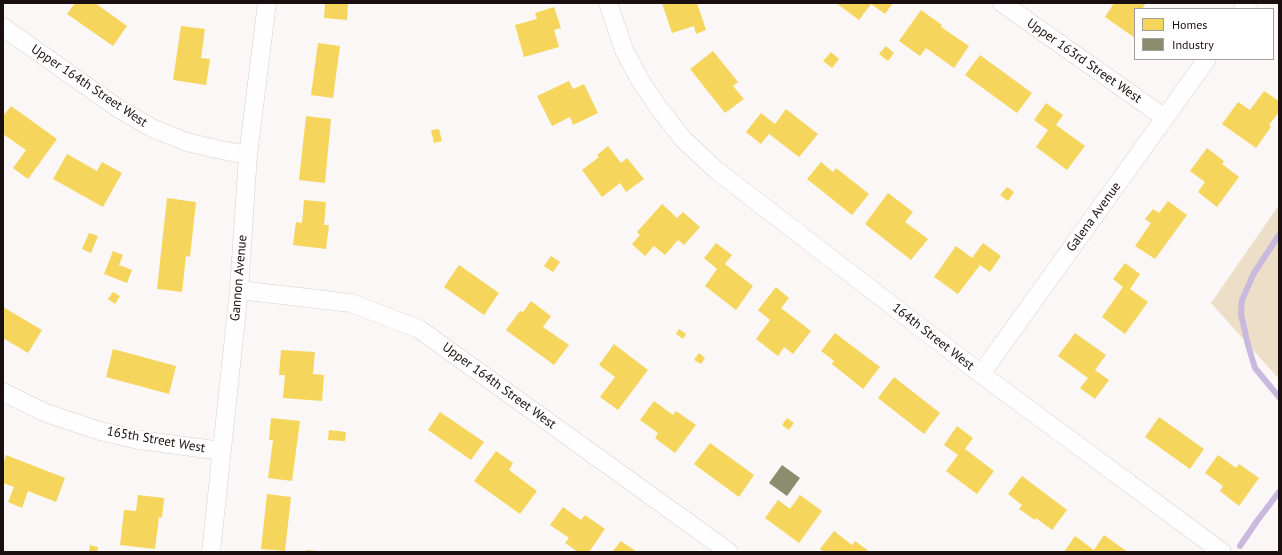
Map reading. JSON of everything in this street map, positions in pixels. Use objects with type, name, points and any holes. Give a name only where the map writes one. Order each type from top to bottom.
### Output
[{"type":"street","name":"Gannon Avenue","points":[[211,552],[239,290],[248,155],[266,3]]},
{"type":"street","name":"164th Street West","points":[[608,3],[624,50],[640,80],[658,107],[683,139],[716,170],[981,374],[1222,552]]},
{"type":"street","name":"Upper 163rd Street West","points":[[1002,3],[1165,118]]},
{"type":"street","name":"Upper 164th Street West","points":[[3,27],[119,109],[154,129],[187,142],[216,150],[248,155]]},
{"type":"street","name":"Galena Avenue","points":[[981,374],[1206,60]]},
{"type":"street","name":"Upper 164th Street West","points":[[239,290],[351,303],[419,329],[729,552]]},
{"type":"street","name":"165th Street West","points":[[3,392],[46,413],[100,431],[139,440],[222,451]]},
{"type":"shaded area","points":[[1279,205],[1279,379],[1211,303]]},
{"type":"building: Homes","points":[[75,3],[95,3],[127,26],[113,46],[67,14]]},
{"type":"building: Homes","points":[[325,3],[348,3],[347,20],[324,18]]},
{"type":"building: Homes","points":[[662,3],[697,3],[706,30],[696,34],[694,26],[672,33]]},
{"type":"building: Homes","points":[[836,3],[893,3],[885,14],[871,4],[859,20]]},
{"type":"building: Homes","points":[[1114,3],[1146,3],[1143,8],[1134,8],[1134,37],[1105,17]]},
{"type":"building: Homes","points":[[554,7],[561,28],[554,30],[559,47],[524,57],[515,25],[537,19],[535,13]]},
{"type":"building: Homes","points":[[921,10],[942,25],[941,27],[969,46],[954,68],[926,48],[920,56],[899,41]]},
{"type":"building: Homes","points":[[181,26],[205,29],[201,58],[210,59],[206,85],[173,80]]},
{"type":"building: Homes","points":[[318,43],[340,46],[333,98],[311,95]]},
{"type":"building: Homes","points":[[886,46],[894,53],[888,61],[879,54]]},
{"type":"building: Homes","points":[[713,51],[738,82],[733,86],[744,99],[725,113],[690,69]]},
{"type":"building: Homes","points":[[831,52],[839,59],[832,68],[823,61]]},
{"type":"building: Homes","points":[[980,55],[1032,93],[1017,113],[965,75]]},
{"type":"building: Homes","points":[[569,81],[573,89],[584,84],[598,113],[573,125],[570,117],[552,126],[537,96]]},
{"type":"building: Homes","points":[[1264,91],[1279,101],[1279,112],[1269,125],[1271,127],[1256,148],[1222,124],[1238,102],[1250,110]]},
{"type":"building: Homes","points":[[1046,103],[1063,115],[1056,125],[1085,146],[1067,170],[1036,147],[1048,130],[1034,120]]},
{"type":"building: Homes","points":[[11,106],[57,139],[28,179],[13,168],[26,150],[3,134],[3,116]]},
{"type":"building: Homes","points":[[786,109],[818,134],[799,157],[769,134],[761,144],[746,132],[761,113],[775,124]]},
{"type":"building: Homes","points":[[306,116],[331,119],[325,183],[299,180]]},
{"type":"building: Homes","points":[[439,129],[442,141],[434,143],[431,130]]},
{"type":"building: Homes","points":[[608,146],[621,163],[627,158],[644,179],[626,192],[620,183],[602,197],[582,170],[599,157],[597,155]]},
{"type":"building: Homes","points":[[1207,148],[1224,161],[1222,164],[1239,177],[1217,207],[1198,192],[1205,182],[1190,171]]},
{"type":"building: Homes","points":[[67,154],[97,171],[102,162],[122,173],[103,207],[53,179]]},
{"type":"building: Homes","points":[[821,162],[833,172],[836,168],[869,194],[852,215],[807,179]]},
{"type":"building: Homes","points":[[1007,187],[1014,192],[1008,201],[1000,195]]},
{"type":"building: Homes","points":[[888,193],[913,212],[905,222],[928,239],[911,260],[865,224]]},
{"type":"building: Homes","points":[[167,198],[196,202],[190,257],[186,256],[182,292],[157,289]]},
{"type":"building: Homes","points":[[304,200],[326,202],[324,225],[329,225],[326,249],[293,245],[296,222],[302,223]]},
{"type":"building: Homes","points":[[1168,201],[1187,215],[1155,259],[1135,246],[1151,223],[1145,219],[1153,209],[1159,213]]},
{"type":"building: Homes","points":[[662,204],[677,218],[683,212],[700,227],[684,245],[678,240],[665,255],[654,246],[645,256],[632,244],[640,235],[637,232]]},
{"type":"building: Homes","points":[[89,233],[98,236],[91,253],[82,249]]},
{"type":"building: Homes","points":[[716,243],[732,255],[725,264],[753,286],[736,310],[705,286],[717,269],[704,258]]},
{"type":"building: Homes","points":[[983,243],[1001,256],[990,272],[980,265],[958,294],[934,277],[956,246],[972,258]]},
{"type":"building: Homes","points":[[113,251],[123,255],[119,265],[132,270],[127,283],[104,274]]},
{"type":"building: Homes","points":[[551,256],[560,262],[553,272],[544,266]]},
{"type":"building: Homes","points":[[1125,263],[1140,274],[1130,289],[1148,302],[1125,334],[1102,317],[1123,287],[1113,279]]},
{"type":"building: Homes","points":[[459,265],[499,293],[484,315],[444,287]]},
{"type":"building: Homes","points":[[776,287],[789,298],[781,308],[811,331],[793,354],[784,347],[778,356],[756,339],[770,320],[758,310]]},
{"type":"building: Homes","points":[[113,292],[120,296],[115,304],[108,299]]},
{"type":"building: Homes","points":[[531,301],[551,316],[543,327],[569,345],[554,365],[506,330],[520,311],[523,312]]},
{"type":"building: Homes","points":[[3,307],[42,330],[28,353],[3,338]]},
{"type":"building: Homes","points":[[679,329],[686,334],[683,339],[676,334]]},
{"type":"building: Homes","points":[[835,333],[880,367],[863,389],[832,364],[834,361],[821,351]]},
{"type":"building: Homes","points":[[1075,333],[1106,355],[1095,370],[1109,380],[1095,399],[1080,388],[1088,378],[1058,356]]},
{"type":"building: Homes","points":[[614,344],[648,370],[618,410],[600,397],[615,377],[599,365]]},
{"type":"building: Homes","points":[[113,349],[176,366],[169,394],[106,377]]},
{"type":"building: Homes","points":[[281,350],[315,352],[313,374],[324,375],[322,401],[283,398],[285,375],[279,375]]},
{"type":"building: Homes","points":[[699,353],[705,358],[701,364],[694,360]]},
{"type":"building: Homes","points":[[894,377],[940,413],[924,434],[878,398]]},
{"type":"building: Homes","points":[[654,401],[673,415],[676,411],[696,425],[675,453],[655,438],[658,433],[640,420]]},
{"type":"building: Homes","points":[[440,412],[484,442],[471,460],[428,430]]},
{"type":"building: Homes","points":[[1159,417],[1204,449],[1190,469],[1145,437]]},
{"type":"building: Homes","points":[[271,418],[300,421],[292,481],[268,478],[273,440],[269,440]]},
{"type":"building: Homes","points":[[787,418],[794,423],[789,430],[782,425]]},
{"type":"building: Homes","points":[[957,426],[973,438],[965,449],[994,471],[977,494],[946,471],[958,455],[944,445]]},
{"type":"building: Homes","points":[[329,430],[346,432],[345,441],[328,440]]},
{"type":"building: Homes","points":[[710,443],[754,475],[739,497],[694,464]]},
{"type":"building: Homes","points":[[496,451],[513,463],[509,470],[537,491],[520,514],[474,481]]},
{"type":"building: Homes","points":[[6,455],[65,478],[56,502],[28,491],[22,508],[8,502],[14,487],[3,483],[3,464]]},
{"type":"building: Homes","points":[[1218,455],[1236,468],[1239,464],[1259,478],[1239,506],[1220,491],[1223,486],[1205,473]]},
{"type":"building: Homes","points":[[1022,476],[1067,510],[1052,530],[1036,518],[1035,520],[1019,509],[1022,505],[1008,494]]},
{"type":"building: Homes","points":[[267,494],[291,497],[285,551],[261,549]]},
{"type":"building: Homes","points":[[138,495],[164,498],[162,518],[159,517],[155,549],[120,545],[124,510],[136,511]]},
{"type":"building: Homes","points":[[800,495],[822,511],[799,543],[765,518],[778,500],[790,509]]},
{"type":"building: Homes","points":[[563,507],[581,520],[585,515],[605,529],[589,552],[578,552],[565,543],[569,538],[550,525]]},
{"type":"building: Homes","points":[[834,531],[852,545],[855,541],[870,552],[824,552],[820,549]]},
{"type":"building: Homes","points":[[1104,535],[1126,551],[1064,552],[1075,536],[1094,550]]},
{"type":"building: Homes","points":[[621,541],[637,552],[612,552]]},
{"type":"building: Homes","points":[[90,545],[98,547],[97,552],[89,552]]},
{"type":"building: Homes","points":[[307,550],[317,551],[317,552],[306,552]]},
{"type":"building: Industry","points":[[782,465],[800,478],[787,496],[769,483]]},
{"type":"waterway","points":[[1279,235],[1254,273],[1242,300],[1241,314],[1255,368],[1279,397]]},
{"type":"waterway","points":[[1240,546],[1279,492]]}]
